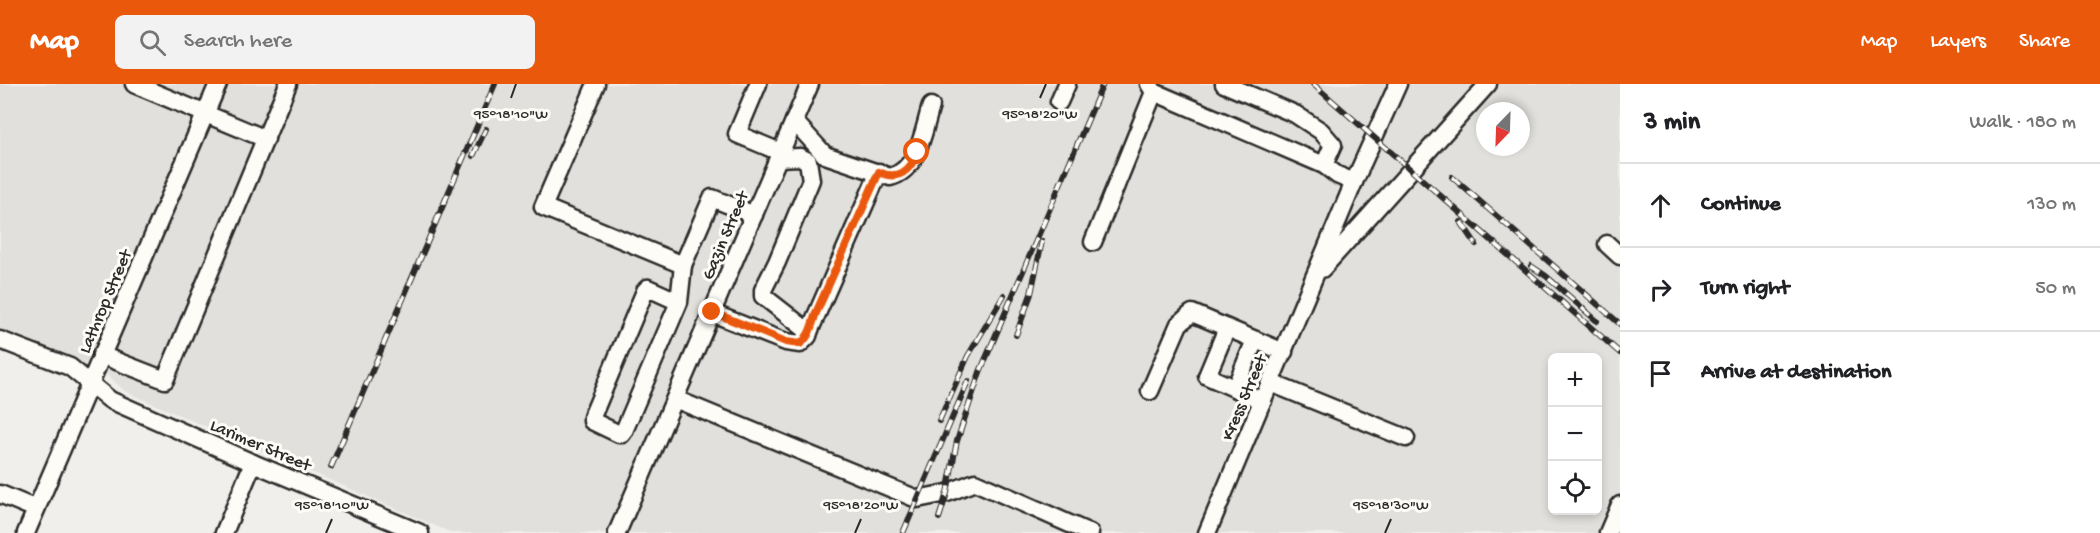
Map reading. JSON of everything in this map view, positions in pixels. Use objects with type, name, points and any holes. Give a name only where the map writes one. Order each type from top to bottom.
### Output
[{"type":"street","points":[[134,84],[266,139]]},
{"type":"street","name":"Lathrop Street","points":[[26,533],[218,84]]},
{"type":"street","points":[[101,355],[165,380],[288,84]]},
{"type":"street","points":[[596,84],[543,207],[683,265]]},
{"type":"street","points":[[759,84],[738,134],[779,155],[808,161],[811,180],[763,290],[763,296],[809,332]]},
{"type":"street","name":"Gazin Street","points":[[617,533],[810,84]]},
{"type":"street","points":[[1059,102],[1066,84]]},
{"type":"street","points":[[1224,84],[1294,114],[1321,131],[1333,145],[1324,165]]},
{"type":"street","name":"Kress Street","points":[[1208,533],[1354,182],[1398,84]]},
{"type":"street","name":"Kress Street","points":[[1316,277],[1488,84]]},
{"type":"street","points":[[1093,242],[1151,88],[1324,165],[1337,175],[1354,182]]},
{"type":"street","points":[[794,121],[825,155],[890,177],[895,176],[914,160],[931,106]]},
{"type":"street","points":[[712,312],[786,342],[800,344],[808,336],[879,172]]},
{"type":"street","points":[[679,302],[653,289],[648,288],[645,291],[592,417],[595,425],[622,434],[679,302],[683,265],[712,198],[753,215]]},
{"type":"street","points":[[1607,244],[1620,256]]},
{"type":"street","points":[[1150,391],[1179,324],[1192,313],[1284,352]]},
{"type":"street","points":[[1227,328],[1207,376],[1263,401]]},
{"type":"street","name":"Larimer Street","points":[[0,340],[70,366],[110,399],[253,463],[420,533]]},
{"type":"street","points":[[1235,388],[1255,340]]},
{"type":"street","points":[[1271,383],[1406,438]]},
{"type":"street","points":[[675,399],[917,499],[947,493],[975,483],[1090,533]]},
{"type":"street","points":[[224,533],[253,463]]},
{"type":"street","points":[[0,494],[36,509]]},
{"type":"street","points":[[1608,533],[1620,505]]},
{"type":"shaded area","points":[[0,84],[1620,84],[1620,533],[452,533],[126,392],[102,371],[0,329]]},
{"type":"railway","points":[[331,467],[495,84]]},
{"type":"railway","points":[[939,518],[947,493],[957,441],[980,372],[1103,84]]},
{"type":"railway","points":[[1313,84],[1620,353]]},
{"type":"railway","points":[[473,156],[486,129]]},
{"type":"railway","points":[[1452,177],[1620,324]]},
{"type":"railway","points":[[1461,222],[1476,244]]},
{"type":"railway","points":[[1016,335],[1031,294],[1042,241]]},
{"type":"railway","points":[[1531,266],[1546,276],[1597,321]]},
{"type":"railway","points":[[939,421],[968,356],[1004,295]]},
{"type":"railway","points":[[903,533],[968,381]]},
{"type":"route","points":[[712,312],[786,342],[800,344],[804,341],[879,172],[890,177],[895,176],[908,168],[917,152]]}]
